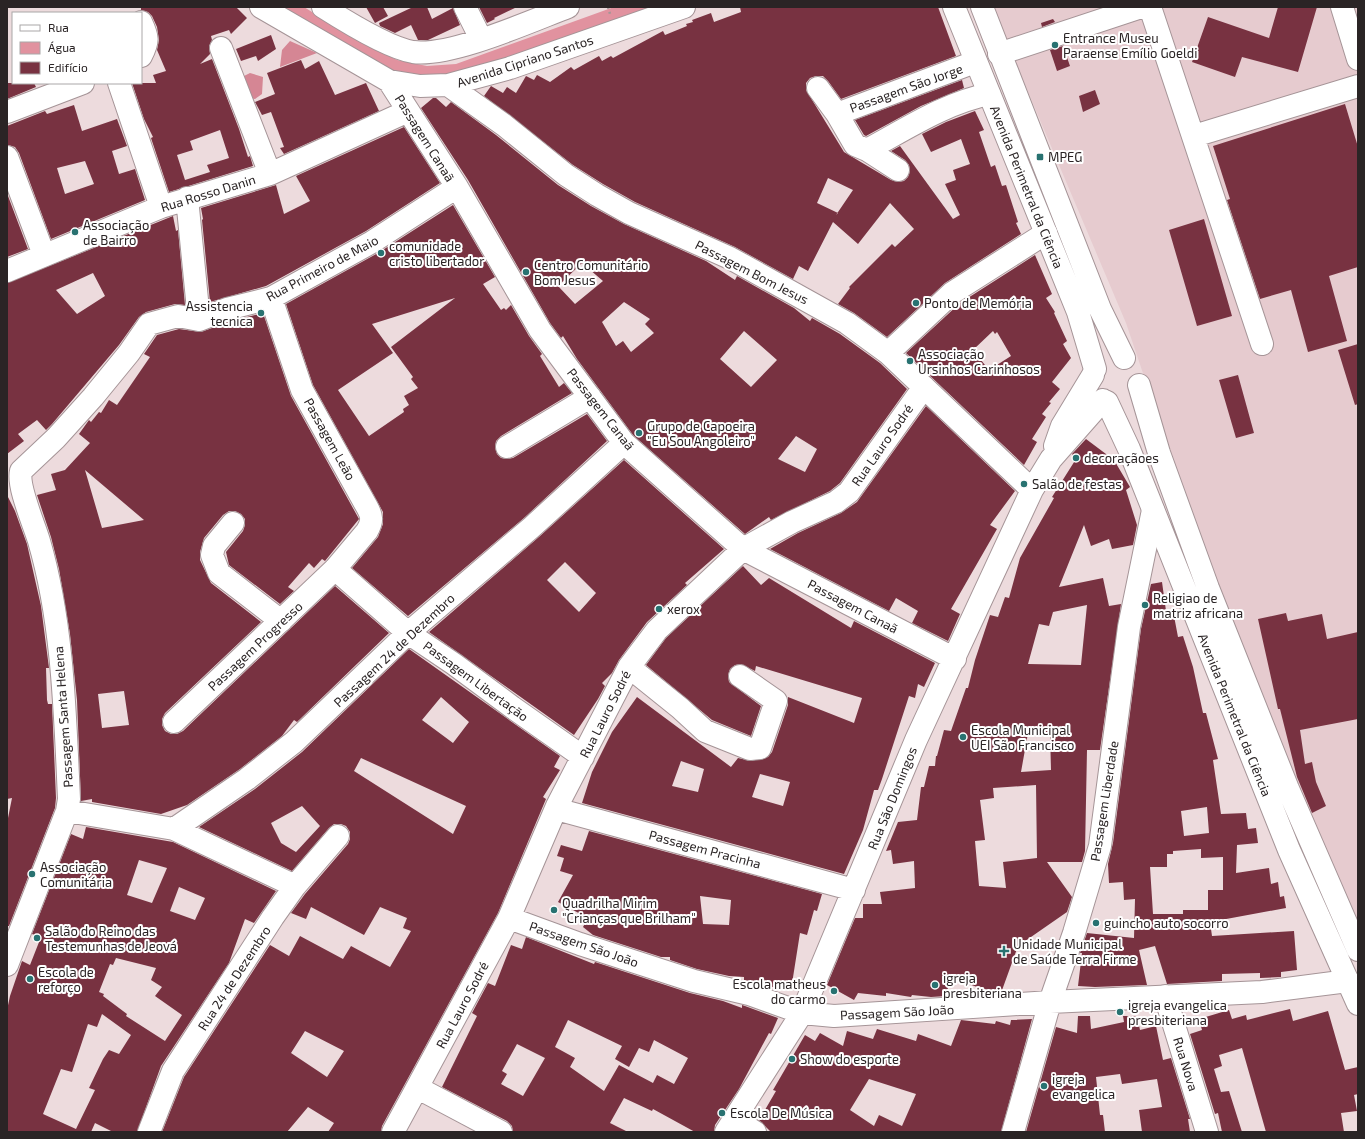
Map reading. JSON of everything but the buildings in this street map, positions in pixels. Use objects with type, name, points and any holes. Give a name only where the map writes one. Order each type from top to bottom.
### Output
[{"type":"street","name":"Avenida Cipriano Santos","points":[[261,7],[389,81],[420,86],[448,85],[510,68],[684,7]]},
{"type":"street","points":[[323,7],[386,42],[413,52],[432,52],[481,39],[568,7]]},
{"type":"street","points":[[465,7],[481,39]]},
{"type":"street","name":"Avenida Perimetral da Ciência","points":[[954,7],[975,62],[1078,312],[1094,372]]},
{"type":"street","name":"Avenida Perimetral da Ciência","points":[[982,7],[999,54],[1100,309],[1124,358]]},
{"type":"street","points":[[999,54],[1141,7]]},
{"type":"street","points":[[1150,7],[1262,344]]},
{"type":"street","points":[[1342,7],[1358,59]]},
{"type":"street","points":[[142,24],[147,35],[146,45],[142,54]]},
{"type":"street","points":[[221,48],[270,174]]},
{"type":"street","name":"Passagem São Jorge","points":[[837,114],[975,62]]},
{"type":"street","name":"Passagem Canaã","points":[[389,81],[457,187],[540,330],[624,443],[743,549],[955,659]]},
{"type":"street","points":[[7,112],[80,84]]},
{"type":"street","points":[[119,84],[161,207]]},
{"type":"street","name":"Passagem Bom Jesus","points":[[448,85],[504,125],[566,175],[597,195],[629,213],[730,258],[847,323],[888,353],[1032,490]]},
{"type":"street","points":[[1194,136],[1358,86]]},
{"type":"street","name":"Passagem São Jorge","points":[[818,88],[837,114],[855,145],[867,150],[898,170]]},
{"type":"street","points":[[867,150],[969,98],[989,94]]},
{"type":"street","name":"Rua Rosso Danin","points":[[7,271],[161,207],[270,174],[408,111]]},
{"type":"street","points":[[7,157],[44,255]]},
{"type":"street","name":"Rua Primeiro de Maio","points":[[199,320],[227,309],[271,298],[372,242],[457,187]]},
{"type":"street","points":[[187,198],[199,320]]},
{"type":"street","points":[[888,353],[952,293],[1046,233]]},
{"type":"street","name":"Passagem Leão","points":[[271,298],[302,390],[372,516],[371,524],[367,531],[335,569]]},
{"type":"street","name":"Passagem Santa Helena","points":[[7,966],[67,811],[68,783],[60,660],[48,571],[19,479],[21,471],[56,438],[93,397],[130,353],[149,324],[178,316],[199,320]]},
{"type":"street","points":[[1108,358],[1124,358],[1137,369],[1140,379],[1139,385],[1133,397],[1128,401],[1121,403],[1105,401],[1094,391],[1094,372],[1102,360],[1108,358]]},
{"type":"street","name":"Rua São Domingos","points":[[1051,459],[1062,426],[1094,372]]},
{"type":"street","name":"Avenida Perimetral da Ciência","points":[[1139,385],[1158,453],[1208,588],[1288,789],[1358,950]]},
{"type":"street","name":"Rua Lauro Sodré","points":[[394,1132],[509,918],[556,809],[629,667],[656,630],[743,549],[792,522],[836,502],[849,492],[924,387]]},
{"type":"street","points":[[507,448],[590,397]]},
{"type":"street","name":"Avenida Perimetral da Ciência","points":[[1105,401],[1153,510],[1289,850],[1358,1004]]},
{"type":"street","name":"Rua São Domingos","points":[[730,1126],[802,1014],[916,740],[955,659],[1032,490],[1051,459],[1105,401]]},
{"type":"street","name":"Passagem 24 de Dezembro","points":[[174,829],[247,779],[294,742],[408,633],[532,527],[624,443]]},
{"type":"street","name":"Passagem Liberdade","points":[[1013,1132],[1050,1002],[1074,934],[1100,846],[1129,627],[1153,510]]},
{"type":"street","points":[[233,523],[214,546],[212,555],[219,573],[281,621]]},
{"type":"street","name":"Passagem Progresso","points":[[174,722],[335,569]]},
{"type":"street","name":"Passagem Libertação","points":[[335,569],[408,633],[454,664],[512,708],[583,757]]},
{"type":"street","points":[[629,667],[680,708],[705,731],[750,749],[760,748],[776,701],[740,676]]},
{"type":"street","name":"Passagem Pracinha","points":[[556,809],[854,890]]},
{"type":"street","points":[[67,811],[174,829],[295,886]]},
{"type":"street","name":"Rua 24 de Dezembro","points":[[149,1132],[173,1071],[273,917],[295,886],[338,836]]},
{"type":"street","name":"Passagem São João","points":[[509,918],[594,949],[694,981],[749,994],[802,1014],[834,1016],[1050,1002],[1262,992],[1348,981]]},
{"type":"street","name":"Rua Nova","points":[[1165,996],[1207,1132]]},
{"type":"street","points":[[418,1088],[502,1132]]},
{"type":"street","points":[[730,1126],[755,1132]]},
{"type":"shaded area","points":[[992,7],[1358,7],[1358,930],[1224,613],[1126,323]]},
{"type":"shaded area","points":[[290,41],[317,53],[280,67],[282,50]]},
{"type":"shaded area","points":[[250,73],[263,77],[262,94],[255,99],[247,98],[238,79]]},
{"type":"water","points":[[272,7],[304,7],[357,40],[397,60],[427,66],[456,64],[614,7],[665,7],[472,74],[406,78]]},
{"type":"place","name":"Entrance Museu Paraense Emílio Goeldi","points":[[1055,45]]},
{"type":"place","name":"MPEG","points":[[1040,157]]},
{"type":"place","name":"Associação de Bairro","points":[[75,232]]},
{"type":"place","name":"comunidade cristo libertador","points":[[381,253]]},
{"type":"place","name":"Centro Comunitário Bom Jesus","points":[[526,272]]},
{"type":"place","name":"Ponto de Memória","points":[[916,303]]},
{"type":"place","name":"Assistencia tecnica","points":[[261,313]]},
{"type":"place","name":"Associação Ursinhos Carinhosos","points":[[910,361]]},
{"type":"place","name":"Grupo de Capoeira \"Eu Sou Angoleiro\"","points":[[639,433]]},
{"type":"place","name":"decoraçãoes","points":[[1076,458]]},
{"type":"place","name":"Salão de festas","points":[[1024,484]]},
{"type":"place","name":"Religiao de matriz africana","points":[[1145,605]]},
{"type":"place","name":"xerox","points":[[659,609]]},
{"type":"place","name":"Escola Municipal UEI São Francisco","points":[[963,737]]},
{"type":"place","name":"Associação Comunitária","points":[[32,874]]},
{"type":"place","name":"Quadrilha Mirim \"Crianças que Brilham\"","points":[[554,910]]},
{"type":"place","name":"guincho auto socorro","points":[[1096,923]]},
{"type":"place","name":"Salão do Reino das Testemunhas de Jeová","points":[[37,938]]},
{"type":"place","name":"Unidade Municipal de Saúde Terra Firme","points":[[1004,951]]},
{"type":"place","name":"Escola de reforço","points":[[30,979]]},
{"type":"place","name":"igreja presbiteriana","points":[[935,985]]},
{"type":"place","name":"Escola matheus do carmo","points":[[834,991]]},
{"type":"place","name":"igreja evangelica presbiteriana","points":[[1120,1012]]},
{"type":"place","name":"Show do esporte","points":[[792,1059]]},
{"type":"place","name":"igreja evangelica","points":[[1044,1086]]},
{"type":"place","name":"Escola De Música","points":[[722,1113]]}]
